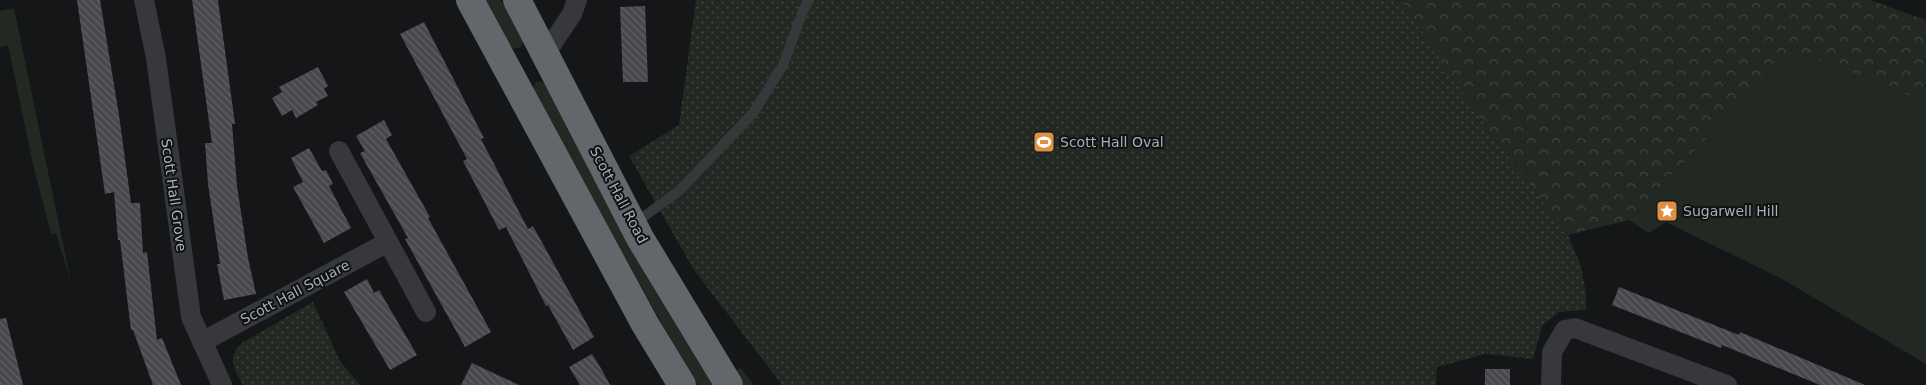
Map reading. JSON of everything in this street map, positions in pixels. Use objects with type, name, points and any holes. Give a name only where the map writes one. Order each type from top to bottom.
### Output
[{"type":"highway","points":[[470,0],[645,324],[682,385]]},
{"type":"highway","name":"Scott Hall Road","points":[[517,0],[633,224],[729,385]]},
{"type":"highway","points":[[510,75],[545,54]]},
{"type":"street","name":"Scott Hall Grove","points":[[144,0],[156,58],[191,317],[222,385]]},
{"type":"street","points":[[545,54],[572,14],[578,0]]},
{"type":"street","points":[[339,151],[426,312]]},
{"type":"street","name":"Scott Hall Square","points":[[202,342],[388,242]]},
{"type":"street","points":[[1551,385],[1552,352],[1565,330],[1575,328],[1727,385]]},
{"type":"lane","points":[[633,224],[680,190],[754,112],[783,65],[809,0]]},
{"type":"green space","points":[[485,0],[501,0],[523,41],[521,47],[513,49],[510,46]]},
{"type":"green space","points":[[696,0],[1401,0],[1490,133],[1568,235],[1581,266],[1586,294],[1586,310],[1559,312],[1542,326],[1533,359],[1485,354],[1437,367],[1436,385],[782,385],[694,270],[629,156],[679,125]]},
{"type":"green space","points":[[1401,0],[1870,0],[1926,20],[1926,102],[1791,49],[1629,220],[1568,235],[1490,133]]},
{"type":"green space","points":[[14,8],[71,282],[56,233],[51,234],[32,160],[8,45],[0,47],[0,11]]},
{"type":"green space","points":[[1791,49],[1926,102],[1926,364],[1782,279],[1666,222],[1649,233],[1629,220]]},
{"type":"green space","points":[[538,81],[545,83],[716,385],[698,385],[672,342],[533,90],[535,83]]},
{"type":"green space","points":[[313,302],[340,361],[360,385],[243,385],[233,363],[234,353],[237,348],[242,343]]},
{"type":"green space","points":[[741,368],[754,385],[744,385],[735,371]]},
{"type":"building","points":[[77,0],[100,0],[131,203],[140,203],[143,253],[147,252],[157,340],[162,338],[181,385],[153,385],[133,330],[131,330],[120,240],[118,240],[114,192],[105,194]]},
{"type":"building","points":[[192,0],[218,0],[235,124],[232,124],[237,186],[248,258],[256,294],[224,300],[217,264],[220,264],[208,184],[205,143],[212,143]]},
{"type":"building","points":[[645,6],[648,82],[623,82],[620,7]]},
{"type":"building","points":[[424,22],[484,138],[481,139],[528,229],[533,226],[594,337],[573,350],[548,305],[546,306],[506,227],[499,230],[463,161],[467,159],[400,34]]},
{"type":"building","points":[[318,67],[328,86],[324,89],[328,96],[316,102],[318,105],[296,118],[292,110],[282,116],[272,98],[282,92],[279,87]]},
{"type":"building","points":[[384,120],[392,135],[386,139],[491,332],[465,347],[405,239],[408,238],[360,153],[365,151],[356,136]]},
{"type":"building","points":[[309,148],[322,171],[326,170],[333,184],[329,186],[351,228],[324,243],[293,187],[303,182],[291,158]]},
{"type":"building","points":[[367,279],[374,293],[379,290],[417,355],[390,370],[344,292]]},
{"type":"building","points":[[1619,287],[1739,335],[1740,332],[1865,385],[1820,385],[1722,345],[1721,348],[1612,305]]},
{"type":"building","points":[[6,318],[23,385],[0,385],[0,319]]},
{"type":"building","points":[[592,354],[610,385],[580,385],[569,367]]},
{"type":"building","points":[[472,363],[519,385],[461,385]]},
{"type":"building","points":[[1485,369],[1510,369],[1510,385],[1485,385]]},
{"type":"place","name":"Scott Hall Oval","points":[[1044,142]]},
{"type":"place","name":"Sugarwell Hill","points":[[1667,211]]}]
